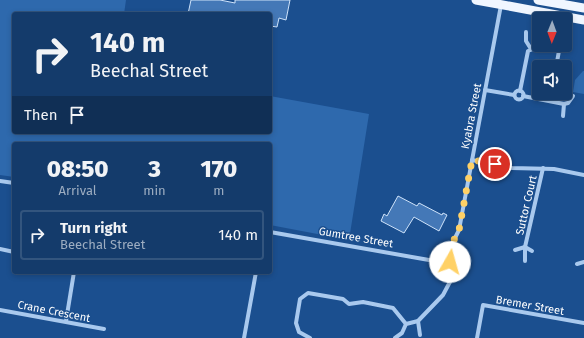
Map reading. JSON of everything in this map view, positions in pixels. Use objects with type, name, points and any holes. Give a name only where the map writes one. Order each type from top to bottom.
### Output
[{"type":"main road","points":[[476,0],[584,20]]},
{"type":"main road","points":[[538,0],[584,8]]},
{"type":"street","name":"Kyabra Street","points":[[438,259],[441,252],[448,252],[459,230],[501,5]]},
{"type":"street","points":[[523,96],[520,91],[527,53],[531,48],[526,41],[526,32]]},
{"type":"street","points":[[485,90],[514,95],[518,99],[523,96],[564,104],[568,103],[573,96]]},
{"type":"street","points":[[514,95],[516,92],[520,91]]},
{"type":"street","points":[[563,116],[564,104]]},
{"type":"street","points":[[472,160],[512,168],[544,168],[584,175]]},
{"type":"street","name":"Suttor Court","points":[[525,261],[525,247],[544,168]]},
{"type":"street","points":[[0,181],[12,184]]},
{"type":"street","name":"Gumtree Street","points":[[272,232],[429,260],[438,259]]},
{"type":"street","name":"Suttor Court","points":[[515,250],[525,247],[532,251]]},
{"type":"street","points":[[0,249],[12,252]]},
{"type":"street","points":[[448,252],[452,258],[449,264]]},
{"type":"street","points":[[438,259],[443,264],[449,264]]},
{"type":"street","points":[[577,264],[584,262]]},
{"type":"street","points":[[406,324],[418,321],[434,307],[449,285],[453,272],[449,264]]},
{"type":"street","points":[[66,321],[74,274]]},
{"type":"street","points":[[244,338],[256,274]]},
{"type":"street","points":[[310,338],[299,332],[296,323],[300,299],[308,293],[343,299],[349,304],[363,302],[393,308],[406,324]]},
{"type":"street","name":"Bremer Street","points":[[476,338],[482,305],[584,324]]},
{"type":"street","name":"Crane Crescent","points":[[0,310],[66,321],[71,324],[104,330]]},
{"type":"street","points":[[418,321],[420,335]]},
{"type":"street","points":[[395,338],[402,333],[406,324]]},
{"type":"shaded area","points":[[0,0],[126,0],[124,12],[12,12],[12,134],[272,134],[272,96],[369,114],[349,240],[272,225],[272,142],[12,142],[12,177],[0,175]]},
{"type":"shaded area","points":[[583,71],[584,94],[573,92],[575,80]]},
{"type":"building","points":[[191,0],[220,0],[235,3],[235,0],[290,0],[286,20],[279,18],[277,27],[272,26],[272,12],[188,12]]},
{"type":"building","points":[[398,196],[417,206],[419,203],[442,215],[443,213],[447,215],[439,231],[414,217],[404,233],[381,221],[384,214],[387,216]]},
{"type":"route","points":[[450,262],[452,258],[448,252],[456,240],[459,230],[472,160],[495,164]]}]
